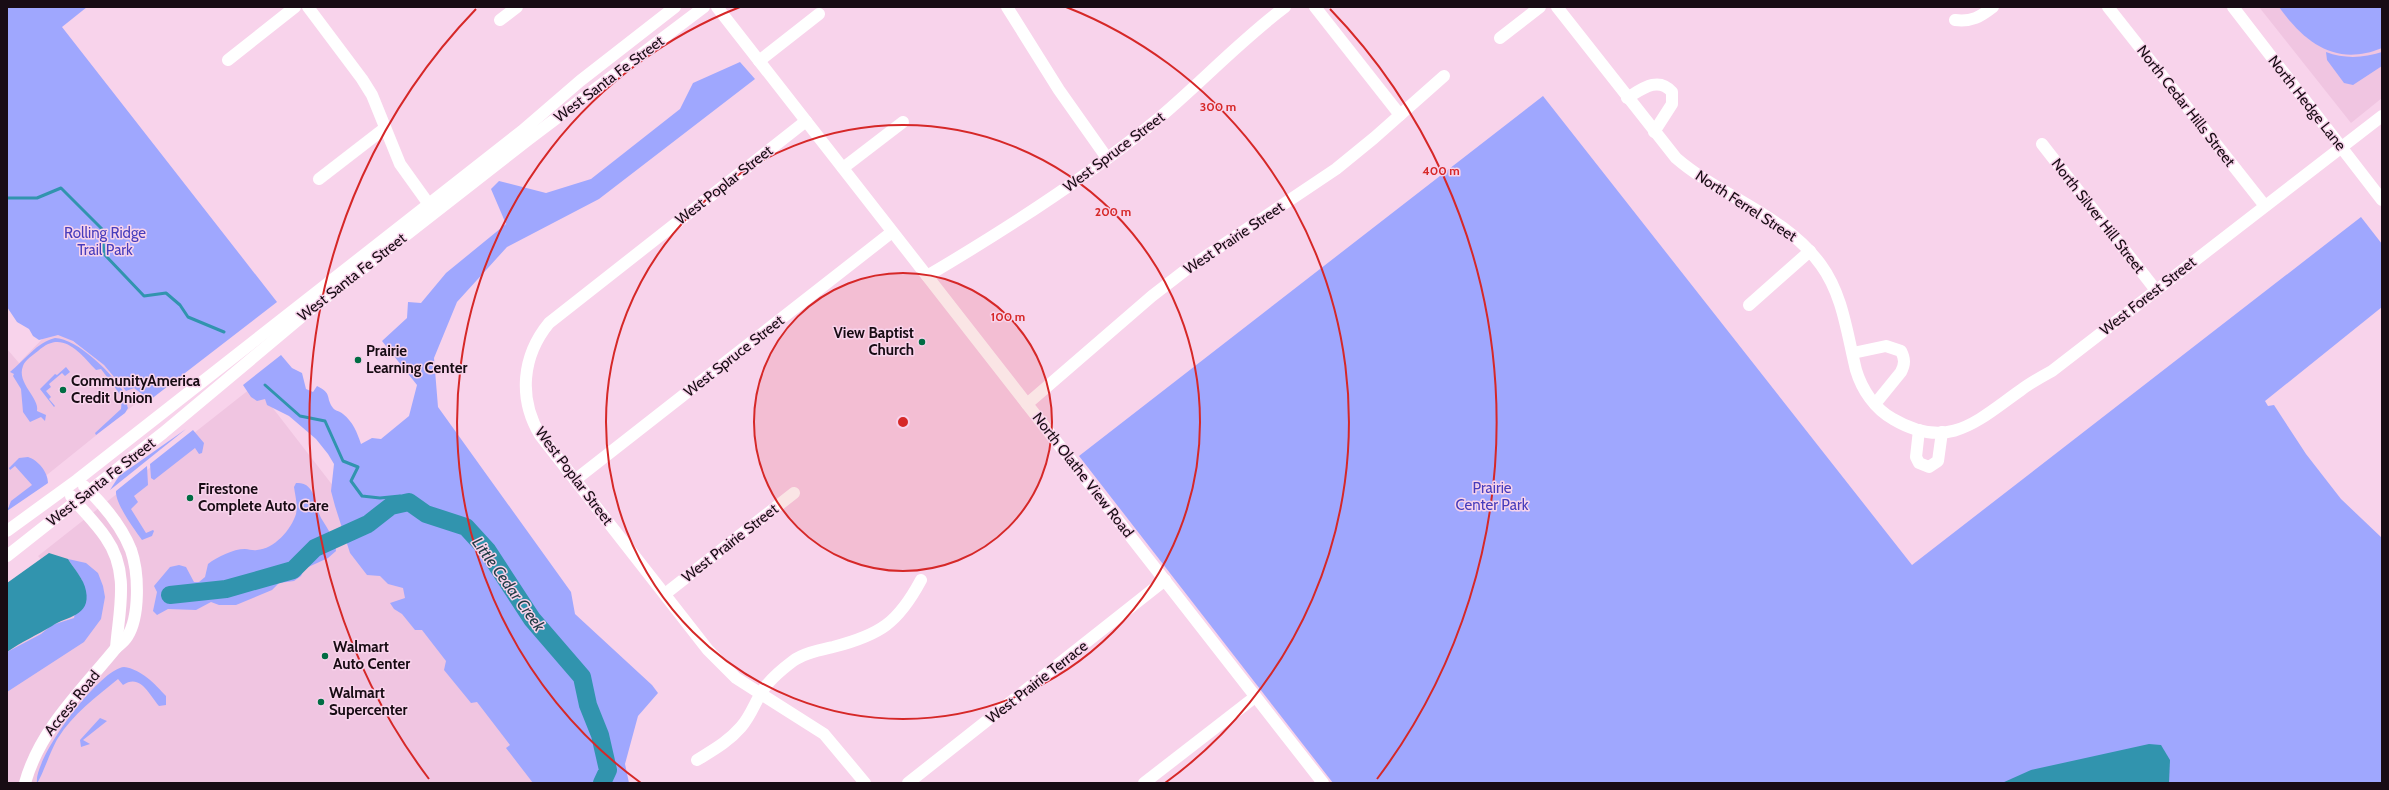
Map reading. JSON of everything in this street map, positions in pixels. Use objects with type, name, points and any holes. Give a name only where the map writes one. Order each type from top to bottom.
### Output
[{"type":"street","points":[[228,60],[295,7]]},
{"type":"street","points":[[308,7],[362,79],[400,164],[431,208]]},
{"type":"street","points":[[500,20],[517,7]]},
{"type":"street","name":"West Santa Fe Street","points":[[7,556],[163,433],[431,208],[675,7]]},
{"type":"street","name":"West Santa Fe Street","points":[[7,531],[77,480],[431,208],[704,7]]},
{"type":"street","name":"North Olathe View Road","points":[[717,7],[1323,783]]},
{"type":"street","points":[[1007,7],[1063,96],[1107,158]]},
{"type":"street","name":"West Spruce Street","points":[[927,276],[1024,217],[1107,158],[1153,123],[1285,7]]},
{"type":"street","points":[[1315,7],[1400,115]]},
{"type":"street","points":[[1500,38],[1540,7]]},
{"type":"street","name":"North Ferrel Street","points":[[1557,7],[1627,98],[1676,158],[1694,174],[1780,226],[1810,251],[1830,278],[1837,293],[1860,381],[1875,404],[1891,418],[1906,427],[1919,430],[1945,432]]},
{"type":"street","points":[[1955,20],[1968,21],[1980,17],[1993,7]]},
{"type":"street","name":"North Cedar Hills Street","points":[[2108,7],[2265,206]]},
{"type":"street","name":"North Hedge Lane","points":[[2233,7],[2382,200]]},
{"type":"street","points":[[759,61],[819,14]]},
{"type":"street","name":"West Prairie Street","points":[[1027,404],[1152,296],[1199,261],[1330,173],[1444,76]]},
{"type":"street","points":[[1627,98],[1657,83],[1663,84],[1672,92],[1672,104],[1654,132]]},
{"type":"street","name":"West Forest Street","points":[[1945,432],[1975,424],[2022,389],[2057,367],[2382,116]]},
{"type":"street","name":"West Poplar Street","points":[[806,121],[559,314],[543,331],[533,347],[527,365],[525,384],[528,409],[540,435],[708,650],[736,678],[761,692],[824,734],[865,783]]},
{"type":"street","points":[[843,168],[903,122]]},
{"type":"street","points":[[319,179],[385,128]]},
{"type":"street","name":"North Silver Hill Street","points":[[2042,144],[2155,290]]},
{"type":"street","name":"West Spruce Street","points":[[575,480],[892,232]]},
{"type":"street","points":[[1749,305],[1810,251]]},
{"type":"street","points":[[1853,353],[1886,346],[1900,351],[1904,358],[1904,366],[1901,372],[1875,404]]},
{"type":"street","points":[[1919,430],[1916,457],[1919,463],[1929,467],[1938,461],[1945,432]]},
{"type":"street","name":"Access Road","points":[[25,783],[31,764],[53,724],[116,648],[126,639],[132,626],[137,602],[136,579],[131,551],[124,537],[89,491],[77,480]]},
{"type":"street","points":[[65,489],[106,538],[118,565],[122,580],[122,599],[116,648]]},
{"type":"street","name":"West Prairie Street","points":[[665,594],[794,493]]},
{"type":"street","points":[[697,760],[728,740],[740,728],[750,716],[761,692],[778,673],[794,660],[810,653],[859,640],[879,630],[907,606],[921,580]]},
{"type":"street","name":"West Prairie Terrace","points":[[908,783],[1165,580]]},
{"type":"street","points":[[1144,783],[1255,697]]},
{"type":"shaded area","points":[[2259,7],[2382,7],[2382,98],[2351,123]]},
{"type":"shaded area","points":[[54,327],[145,396],[7,507],[7,349],[19,363]]},
{"type":"shaded area","points":[[255,385],[563,783],[7,783],[7,594],[45,564],[38,556]]},
{"type":"shaded area","points":[[49,553],[68,559],[85,587],[87,600],[85,606],[76,614],[7,652],[7,583]]},
{"type":"shaded area","points":[[2149,744],[2161,745],[2170,760],[2169,783],[2002,783],[2031,770]]},
{"type":"green space","name":"Rolling Ridge Trail Park","points":[[7,7],[87,7],[62,27],[277,302],[150,400],[134,388],[126,391],[104,365],[73,341],[58,335],[39,340],[33,336],[29,329],[17,322],[7,307]]},
{"type":"green space","points":[[2279,7],[2382,7],[2382,48],[2365,53],[2350,55],[2336,53],[2323,48],[2311,41],[2300,31]]},
{"type":"green space","points":[[2326,52],[2340,56],[2354,57],[2368,56],[2382,52],[2382,66],[2353,85],[2344,83],[2327,60]]},
{"type":"green space","points":[[740,62],[755,79],[599,199],[507,247],[457,302],[434,358],[438,407],[571,592],[575,614],[652,685],[658,693],[638,716],[625,764],[629,783],[533,783],[506,748],[510,745],[477,702],[471,703],[444,670],[446,661],[422,630],[415,630],[402,614],[394,609],[390,603],[405,598],[403,588],[388,584],[380,576],[367,575],[350,553],[331,491],[334,464],[328,454],[316,439],[289,416],[267,405],[265,399],[257,401],[251,397],[243,385],[281,355],[292,368],[302,373],[306,389],[313,392],[317,386],[325,391],[333,408],[343,414],[352,424],[361,444],[372,438],[381,439],[409,416],[417,385],[382,341],[407,318],[408,302],[421,303],[446,273],[506,224],[491,189],[499,181],[546,193],[591,179],[680,109],[693,83]]},
{"type":"green space","name":"Prairie Center Park","points":[[1543,96],[1912,565],[2361,217],[2382,244],[2382,307],[2265,401],[2268,406],[2274,405],[2306,454],[2341,499],[2382,538],[2382,783],[1333,783],[1079,456]]},
{"type":"green space","points":[[55,338],[74,344],[94,359],[120,386],[126,396],[128,408],[125,413],[96,435],[95,433],[121,409],[122,397],[101,369],[96,370],[77,350],[62,343],[55,342],[47,345],[29,358],[23,366],[22,372],[25,384],[35,401],[37,411],[46,415],[45,421],[41,417],[30,422],[23,412],[21,389],[13,376],[14,374],[10,372],[42,343]]},
{"type":"green space","points":[[66,367],[70,372],[65,376],[62,373],[49,384],[51,387],[46,391],[51,397],[49,399],[55,406],[54,407],[40,389],[55,374],[57,375]]},
{"type":"green space","points":[[186,429],[110,490],[119,476]]},
{"type":"green space","points":[[193,430],[204,443],[202,453],[199,454],[195,448],[154,480],[151,478],[150,464]]},
{"type":"green space","points":[[28,457],[42,467],[48,479],[48,483],[7,511],[11,501],[32,485],[15,466],[10,470],[9,468],[19,458]]},
{"type":"green space","points":[[147,466],[148,485],[134,496],[138,502],[131,509],[146,533],[153,530],[154,531],[152,536],[142,540],[122,509],[116,491]]},
{"type":"green space","points":[[296,483],[303,483],[311,490],[321,518],[333,538],[336,551],[328,558],[304,569],[301,576],[294,581],[279,583],[272,590],[236,605],[219,605],[211,602],[196,610],[168,609],[157,615],[153,611],[157,592],[154,586],[170,567],[179,565],[186,567],[194,582],[199,582],[205,577],[208,564],[220,556],[240,549],[263,549],[281,538],[294,520],[297,511],[294,487]]},
{"type":"green space","points":[[68,559],[86,563],[98,573],[105,597],[101,619],[84,642],[7,692],[7,652],[41,634],[52,625],[74,618],[82,580]]},
{"type":"green space","points":[[124,667],[130,668],[142,674],[152,682],[166,696],[166,705],[159,706],[144,686],[139,683],[129,682],[123,685],[118,679],[85,706],[64,729],[56,742],[37,783],[39,771],[45,755],[56,736],[84,698],[113,672]]},
{"type":"green space","points":[[100,718],[107,721],[83,740],[90,744],[81,747],[80,740]]},
{"type":"waterway","points":[[7,198],[37,198],[61,188],[102,229],[104,254],[144,296],[166,293],[180,305],[188,317],[224,332]]},
{"type":"waterway","points":[[265,385],[300,416],[325,421],[343,461],[358,467],[351,481],[362,496],[380,498],[400,496],[409,502]]},
{"type":"waterway","name":"Little Cedar Creek","points":[[170,595],[226,589],[293,570],[315,548],[368,524],[391,506],[409,502],[426,514],[466,527],[487,550],[532,619],[582,677],[588,705],[600,735],[608,770],[602,783]]},
{"type":"place","name":"View Baptist Church","points":[[922,342]]},
{"type":"place","name":"Prairie Learning Center","points":[[358,360]]},
{"type":"place","name":"CommunityAmerica Credit Union","points":[[63,390]]},
{"type":"place","name":"Firestone Complete Auto Care","points":[[190,498]]},
{"type":"place","name":"Walmart Auto Center","points":[[325,656]]},
{"type":"place","name":"Walmart Supercenter","points":[[321,702]]}]
